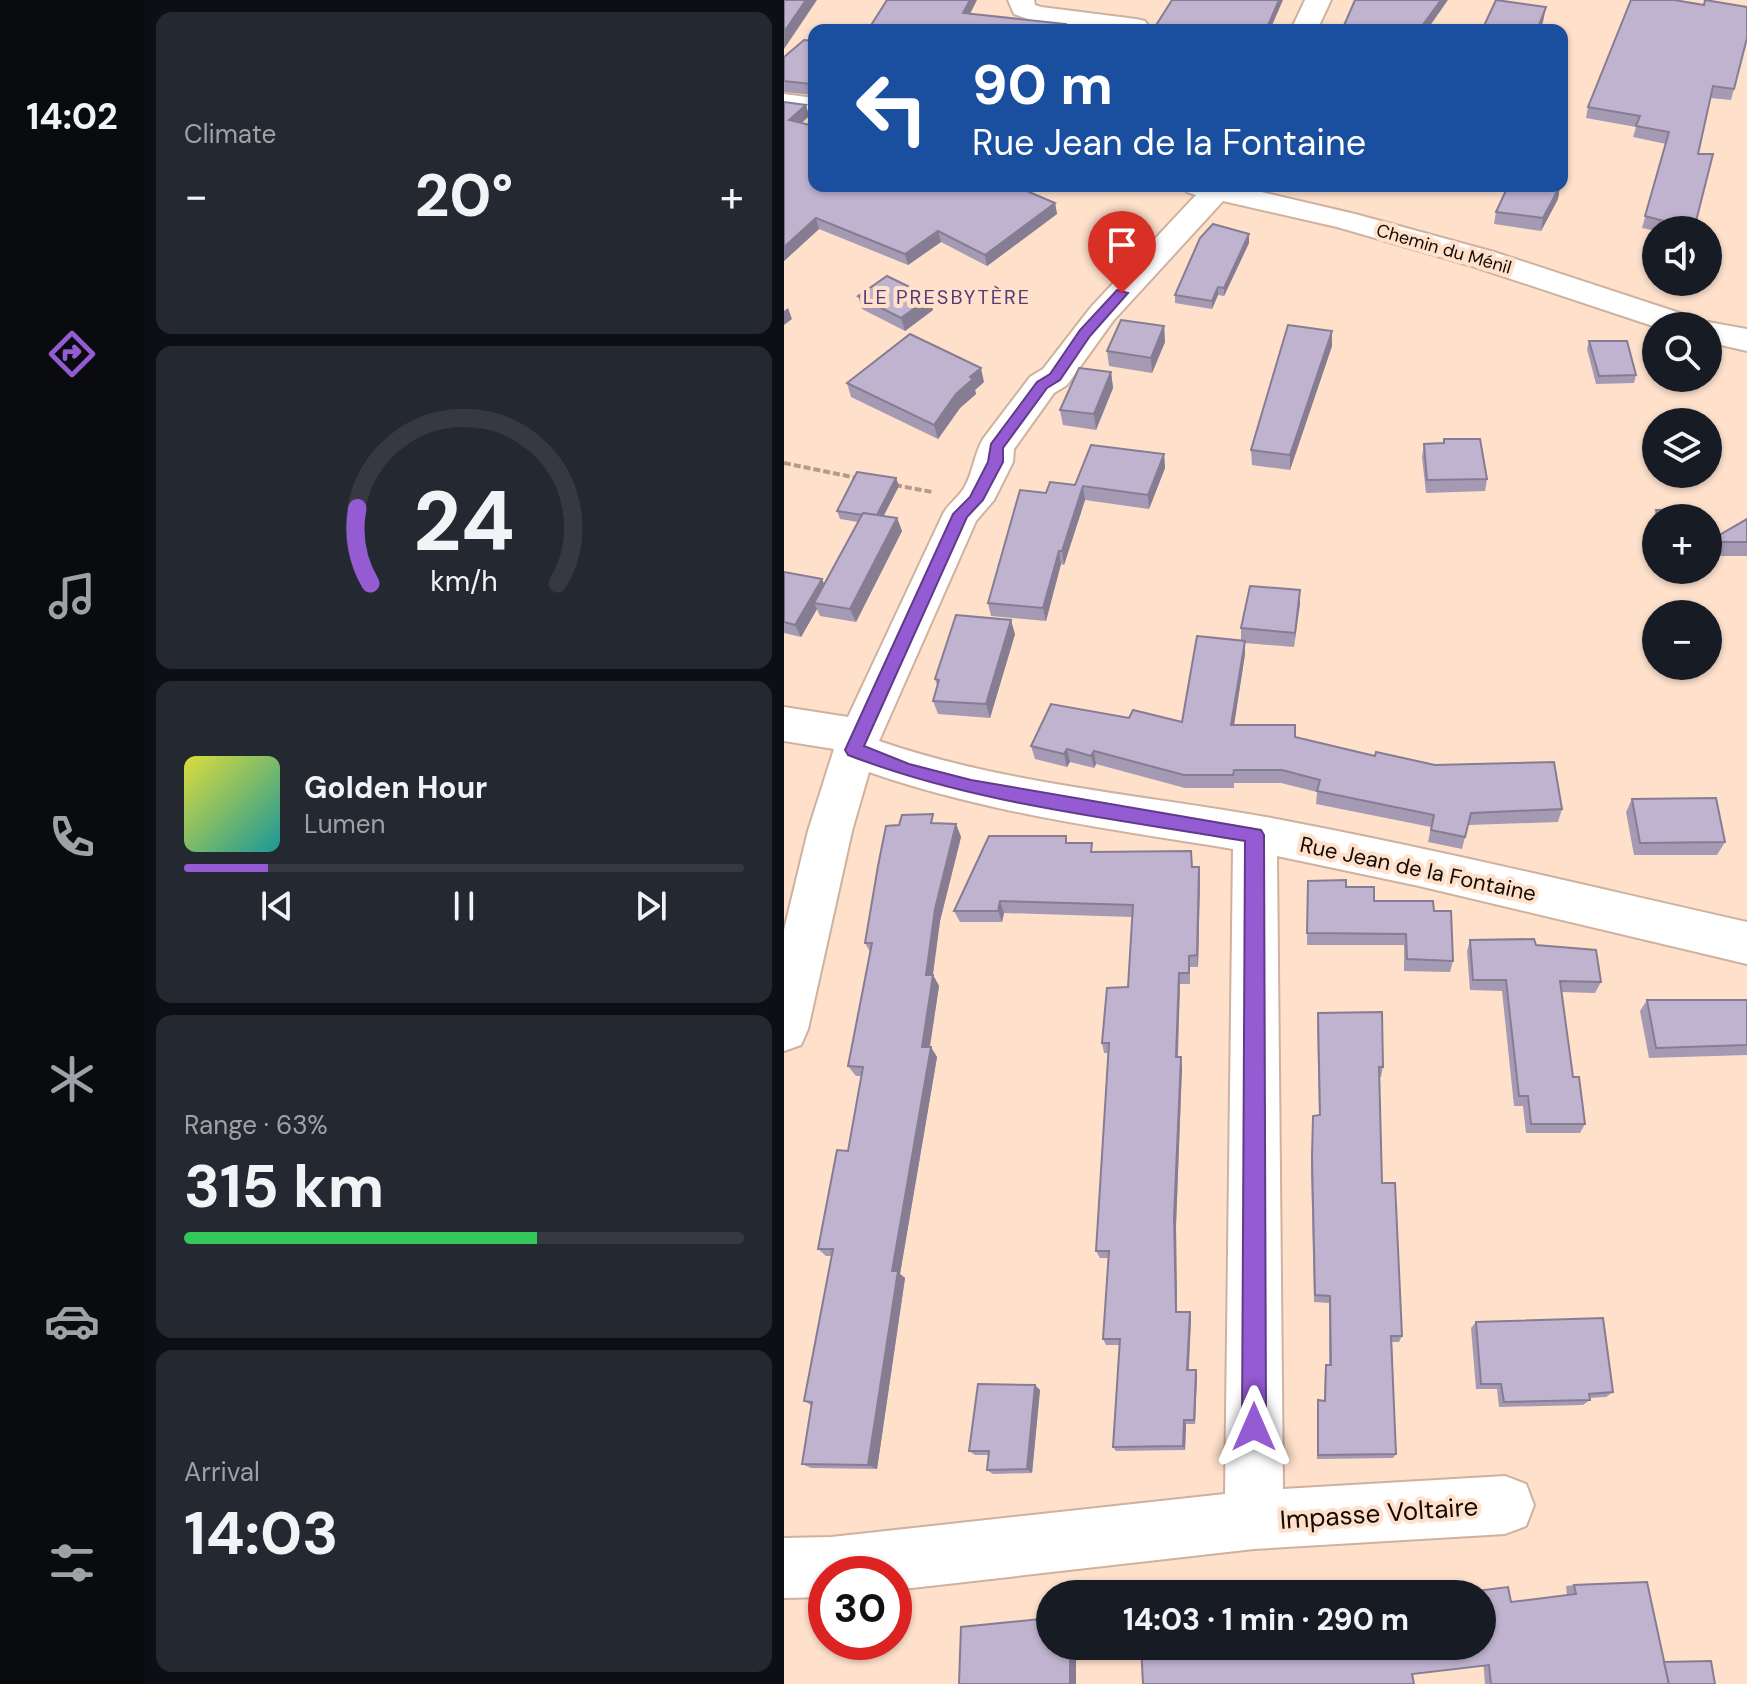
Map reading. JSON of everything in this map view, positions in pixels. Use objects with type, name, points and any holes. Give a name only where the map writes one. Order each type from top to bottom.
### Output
[{"type":"street","points":[[1021,0],[1023,9],[1036,14],[1113,24]]},
{"type":"street","points":[[1307,24],[1318,0]]},
{"type":"street","points":[[784,102],[808,105]]},
{"type":"street","points":[[784,1029],[830,831],[857,743],[961,514],[976,500],[995,462],[996,448],[1042,385],[1055,377],[1102,314],[1209,192]]},
{"type":"street","name":"Chemin du Ménil","points":[[1228,192],[1483,259],[1644,312]]},
{"type":"street","points":[[1722,335],[1747,340]]},
{"type":"street","name":"Rue Jean de la Fontaine","points":[[784,724],[857,743],[907,770],[971,787],[1308,844],[1747,943]]},
{"type":"street","points":[[1254,1520],[1255,835]]},
{"type":"street","name":"Impasse Voltaire","points":[[784,1568],[831,1567],[1254,1520],[1505,1505]]},
{"type":"path","points":[[784,463],[872,481]]},
{"type":"path","points":[[887,484],[976,500]]},
{"type":"building","points":[[784,0],[806,0],[784,32]]},
{"type":"building","points":[[887,0],[970,0],[963,13],[1066,24],[872,24]]},
{"type":"building","points":[[1172,0],[1279,0],[1269,24],[1157,24]]},
{"type":"building","points":[[1355,0],[1441,0],[1423,24],[1345,24]]},
{"type":"building","points":[[1496,0],[1546,7],[1539,24],[1485,24]]},
{"type":"building","points":[[1631,0],[1674,0],[1704,5],[1705,0],[1747,7],[1747,38],[1734,89],[1713,86],[1698,154],[1713,154],[1697,216],[1645,216],[1669,132],[1636,126],[1640,116],[1588,107]]},
{"type":"building","points":[[804,40],[808,40],[808,84],[784,81],[784,57]]},
{"type":"building","points":[[784,102],[806,105],[789,120],[808,125],[808,192],[1029,192],[1055,203],[985,255],[938,231],[905,254],[816,218],[784,247]]},
{"type":"building","points":[[1505,192],[1557,192],[1543,218],[1496,212]]},
{"type":"building","points":[[1213,224],[1249,234],[1224,288],[1218,287],[1212,301],[1175,295],[1200,238]]},
{"type":"building","points":[[887,276],[930,297],[901,318],[858,296]]},
{"type":"building","points":[[1121,320],[1164,326],[1151,358],[1107,351]]},
{"type":"building","points":[[1288,325],[1332,331],[1290,455],[1251,450]]},
{"type":"building","points":[[910,334],[981,368],[970,377],[973,379],[956,394],[934,425],[847,383]]},
{"type":"building","points":[[1589,341],[1627,341],[1636,375],[1599,376]]},
{"type":"building","points":[[1079,368],[1111,372],[1094,414],[1060,410]]},
{"type":"building","points":[[1444,439],[1480,439],[1487,479],[1427,480],[1424,444],[1444,443]]},
{"type":"building","points":[[1091,445],[1164,454],[1148,495],[1083,486],[1062,551],[1059,551],[1043,608],[988,603],[1020,490],[1046,493],[1050,482],[1075,485]]},
{"type":"building","points":[[857,472],[896,478],[877,515],[837,511]]},
{"type":"building","points":[[863,513],[897,518],[850,609],[814,603]]},
{"type":"building","points":[[1747,519],[1747,542],[1722,542],[1722,533]]},
{"type":"building","points":[[784,572],[822,579],[795,625],[784,622]]},
{"type":"building","points":[[1250,586],[1300,590],[1295,633],[1241,628]]},
{"type":"building","points":[[956,615],[1011,620],[986,704],[933,701],[939,680],[935,679]]},
{"type":"building","points":[[1197,636],[1245,641],[1231,725],[1295,725],[1295,737],[1375,756],[1376,752],[1435,765],[1554,762],[1562,809],[1471,813],[1465,837],[1431,830],[1434,815],[1317,791],[1320,780],[1282,770],[1234,770],[1233,775],[1184,775],[1094,751],[1091,756],[1067,749],[1064,754],[1031,746],[1051,704],[1129,718],[1133,710],[1182,722]]},
{"type":"building","points":[[1716,798],[1725,842],[1640,843],[1632,799]]},
{"type":"building","points":[[933,814],[931,823],[956,824],[935,909],[926,975],[933,975],[922,1047],[931,1047],[892,1271],[898,1271],[868,1465],[802,1464],[812,1402],[804,1401],[833,1249],[818,1249],[837,1150],[848,1151],[863,1067],[848,1066],[872,943],[865,943],[886,826],[899,825],[902,815]]},
{"type":"building","points":[[989,836],[1066,836],[1066,843],[1092,843],[1091,852],[1191,851],[1192,867],[1199,867],[1197,955],[1189,956],[1189,973],[1179,973],[1176,1057],[1181,1057],[1174,1218],[1176,1312],[1190,1312],[1187,1370],[1196,1370],[1194,1420],[1184,1420],[1183,1446],[1113,1447],[1120,1339],[1103,1339],[1109,1251],[1096,1251],[1109,1043],[1102,1043],[1107,988],[1128,987],[1133,905],[1000,901],[998,911],[954,911]]},
{"type":"building","points":[[1346,880],[1346,887],[1374,887],[1374,901],[1433,901],[1434,911],[1451,911],[1453,961],[1407,959],[1406,934],[1307,933],[1308,881]]},
{"type":"building","points":[[1534,939],[1536,945],[1596,950],[1601,982],[1560,981],[1573,1077],[1579,1077],[1585,1124],[1531,1124],[1528,1096],[1519,1096],[1506,980],[1473,980],[1470,940]]},
{"type":"building","points":[[1647,1000],[1747,1000],[1747,1045],[1656,1048]]},
{"type":"building","points":[[1382,1012],[1383,1067],[1379,1067],[1382,1183],[1395,1183],[1402,1336],[1391,1336],[1396,1454],[1318,1455],[1318,1400],[1325,1401],[1326,1365],[1331,1365],[1330,1296],[1315,1295],[1312,1158],[1313,1116],[1320,1115],[1318,1013]]},
{"type":"building","points":[[1603,1318],[1613,1392],[1589,1394],[1590,1400],[1504,1402],[1501,1384],[1481,1384],[1476,1322]]},
{"type":"building","points":[[978,1384],[1035,1385],[1027,1469],[987,1470],[989,1451],[969,1451]]},
{"type":"building","points":[[1647,1582],[1669,1684],[1491,1684],[1489,1665],[1412,1674],[1414,1684],[1143,1684],[1142,1660],[1496,1660],[1496,1588],[1508,1587],[1511,1602],[1576,1594],[1574,1585]]},
{"type":"building","points":[[1036,1619],[1036,1660],[1070,1660],[1070,1684],[959,1684],[961,1627]]},
{"type":"building","points":[[1711,1661],[1715,1684],[1669,1684],[1664,1662]]},
{"type":"district","name":"LE PRESBYTÈRE","points":[[947,297]]},
{"type":"route","points":[[1122,293],[1085,333],[1055,377],[1042,385],[996,448],[995,462],[976,500],[961,514],[854,750],[907,770],[971,787],[1255,835],[1254,1427]]}]
